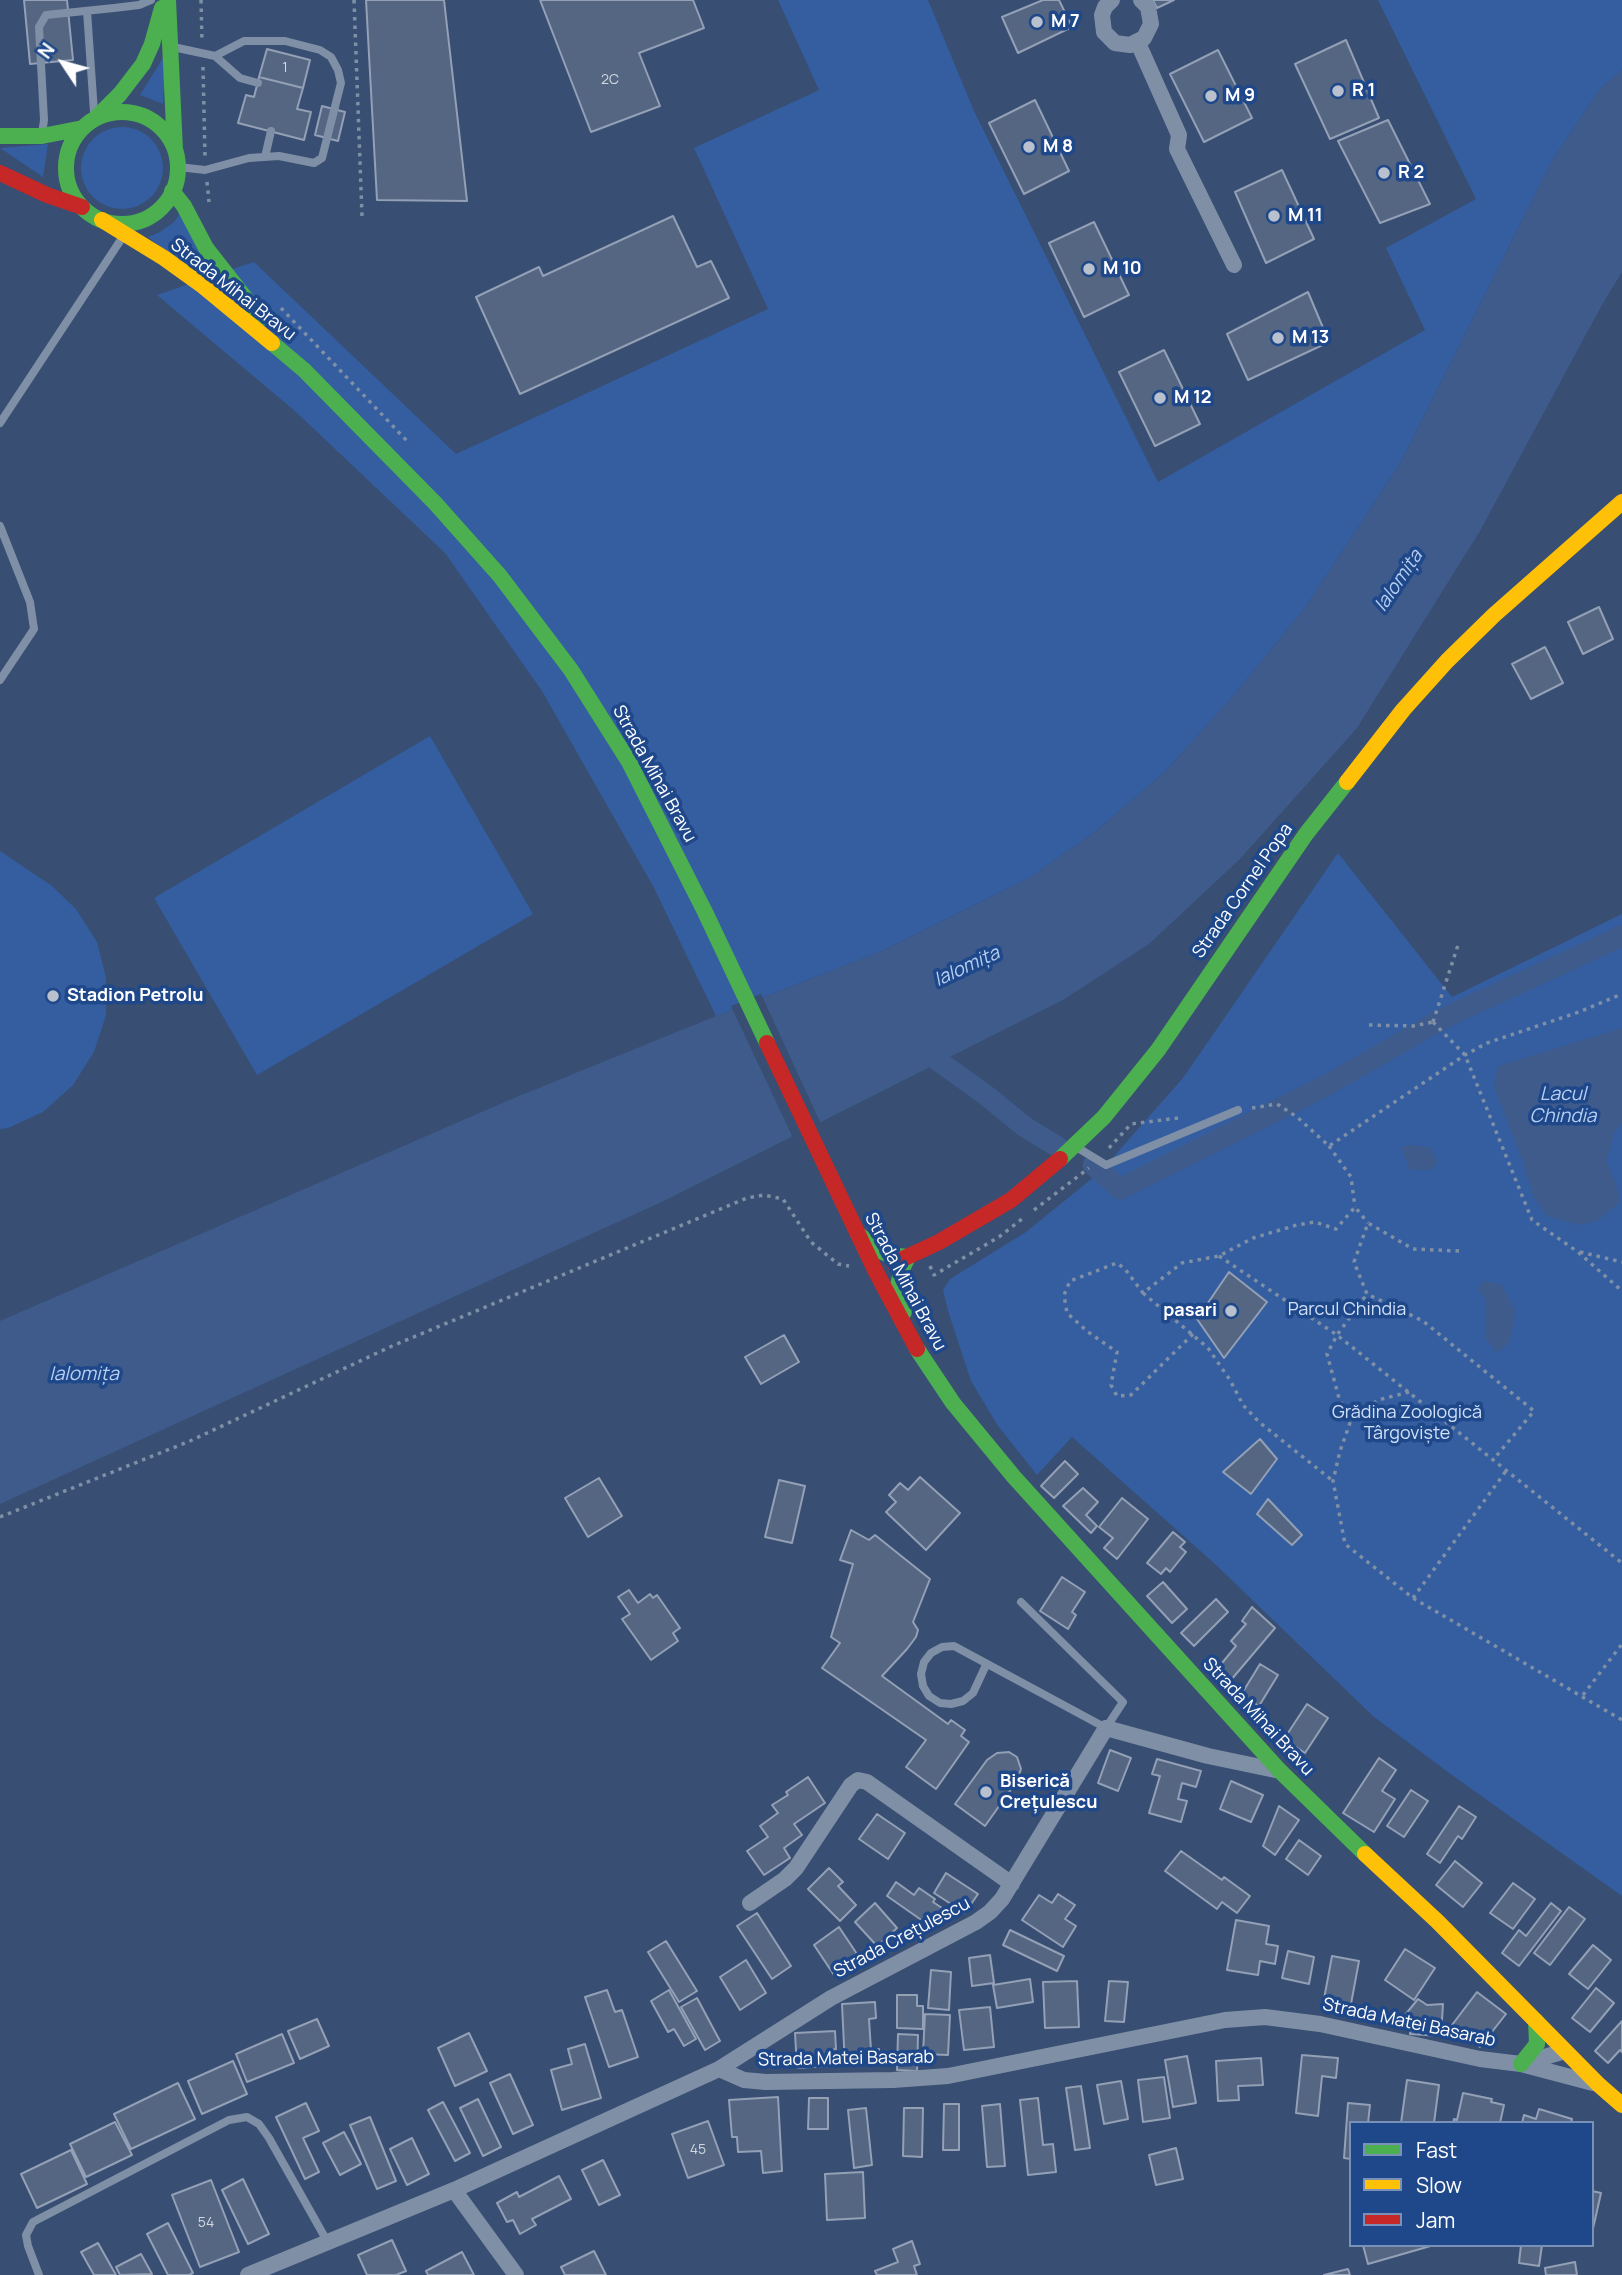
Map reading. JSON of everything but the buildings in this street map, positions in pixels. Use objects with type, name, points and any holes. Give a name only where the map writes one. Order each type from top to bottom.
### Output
[{"type":"main road","points":[[0,173],[47,195],[82,207],[102,220],[118,224],[135,222],[150,216],[163,205],[172,191],[176,159],[166,0]]},
{"type":"main road","points":[[82,207],[71,193],[66,176],[66,159],[72,142],[120,94],[143,64],[166,0]]},
{"type":"main road","points":[[0,136],[41,136],[89,124],[110,113],[126,112],[142,116],[156,124],[168,136],[176,159]]},
{"type":"main road","name":"Strada Mihai Bravu","points":[[172,191],[184,206],[196,232],[222,270],[304,370],[435,503],[491,565],[534,618],[596,708],[629,762],[705,912],[876,1272],[912,1339],[953,1403],[1014,1477],[1280,1771],[1437,1921],[1622,2105]]},
{"type":"main road","name":"Strada Mihai Bravu","points":[[102,220],[164,258],[203,286],[304,370]]},
{"type":"main road","name":"Strada Cornel Popa","points":[[876,1272],[989,1214],[1034,1182],[1075,1146],[1118,1101],[1158,1050],[1306,834],[1403,710],[1447,661],[1494,615],[1622,502]]},
{"type":"main road","points":[[855,1231],[878,1250],[889,1255],[908,1257],[898,1286],[912,1339]]},
{"type":"main road","points":[[1521,2064],[1536,2044],[1536,2021]]},
{"type":"main road","points":[[1564,2074],[1582,2068]]},
{"type":"street","points":[[1112,0],[1102,15],[1104,32],[1115,43],[1123,45],[1138,43],[1148,32],[1151,15],[1141,0]]},
{"type":"street","points":[[1138,43],[1179,135],[1177,149],[1234,265]]},
{"type":"street","points":[[1106,1728],[1208,1756],[1280,1771]]},
{"type":"street","name":"Strada Crețulescu","points":[[719,2069],[831,1998],[976,1922],[990,1912],[1012,1884],[1106,1728]]},
{"type":"street","points":[[750,1903],[796,1868],[851,1785],[858,1780],[867,1782],[1012,1884]]},
{"type":"street","name":"Strada Matei Basarab","points":[[719,2069],[744,2080],[766,2082],[893,2080],[948,2076],[1225,2020],[1265,2017],[1320,2024],[1480,2059],[1521,2064],[1599,2085]]},
{"type":"street","name":"Strada Matei Basarab","points":[[1521,2064],[1565,2051]]},
{"type":"street","points":[[247,2275],[454,2190],[719,2069]]},
{"type":"street","points":[[454,2190],[516,2275]]},
{"type":"lane","points":[[41,136],[44,120],[39,27],[46,15],[139,5],[151,0]]},
{"type":"lane","points":[[87,11],[89,124]]},
{"type":"lane","points":[[176,159],[205,170],[265,156],[314,163],[322,158],[341,83],[331,57],[320,50],[285,41],[244,41],[215,56]]},
{"type":"lane","points":[[171,47],[215,56],[240,78],[258,83]]},
{"type":"lane","points":[[265,156],[271,131]]},
{"type":"lane","points":[[0,422],[124,234]]},
{"type":"lane","points":[[0,526],[30,602],[34,629],[0,680]]},
{"type":"lane","points":[[1075,1146],[1106,1165],[1238,1110]]},
{"type":"lane","name":"Strada Crețulescu","points":[[1021,1602],[1123,1702],[1106,1728]]},
{"type":"lane","points":[[986,1665],[973,1693],[963,1701],[940,1703],[929,1696],[923,1686],[921,1674],[924,1662],[942,1647],[954,1646],[1106,1728]]},
{"type":"lane","points":[[39,2275],[26,2235],[33,2222],[229,2120],[247,2117],[259,2124],[264,2131],[327,2241]]},
{"type":"path","points":[[354,0],[362,216]]},
{"type":"path","points":[[1433,1022],[1460,942]]},
{"type":"path","points":[[1329,1146],[1465,1055],[1487,1044],[1579,1013],[1622,994]]},
{"type":"path","points":[[1369,1025],[1413,1026],[1433,1022]]},
{"type":"path","points":[[1433,1022],[1465,1055],[1532,1220],[1577,1252],[1622,1291]]},
{"type":"path","points":[[1277,1104],[1329,1146],[1351,1177],[1355,1207],[1368,1223],[1413,1249],[1459,1251]]},
{"type":"path","points":[[0,1517],[190,1441],[392,1346],[747,1198],[764,1195],[783,1199],[811,1242],[825,1255],[838,1264],[876,1272]]},
{"type":"path","points":[[1143,1293],[1182,1263],[1219,1256],[1253,1238],[1315,1222],[1336,1229],[1355,1207]]},
{"type":"path","points":[[1368,1223],[1354,1262],[1367,1294],[1423,1321],[1534,1411],[1493,1460]]},
{"type":"path","points":[[1577,1252],[1622,1262]]},
{"type":"path","points":[[1219,1256],[1337,1335],[1622,1563]]},
{"type":"path","points":[[1193,1334],[1131,1395],[1117,1396],[1111,1385],[1117,1352],[1067,1313],[1064,1294],[1070,1281],[1117,1263],[1125,1269],[1143,1293],[1193,1334],[1208,1348],[1243,1405],[1259,1422],[1333,1480]]},
{"type":"path","points":[[1351,1420],[1339,1398],[1327,1354],[1337,1335],[1367,1294]]},
{"type":"path","points":[[1409,1392],[1378,1400],[1351,1420],[1333,1480],[1345,1544],[1413,1598],[1622,1720]]},
{"type":"path","points":[[1413,1598],[1506,1471]]},
{"type":"path","points":[[1583,1696],[1622,1644]]},
{"type":"green space","points":[[778,0],[928,0],[974,111],[1158,482],[1425,330],[1386,248],[1476,199],[1378,0],[1622,0],[1622,70],[1601,88],[1553,159],[1401,462],[1305,608],[1234,695],[1165,772],[1096,831],[1031,877],[882,951],[716,1016],[653,886],[542,691],[445,553],[296,412],[157,295],[201,280],[148,237],[174,222],[180,213],[217,274],[254,262],[456,454],[768,309],[694,148],[819,90]]},
{"type":"green space","points":[[166,53],[163,104],[140,95]]},
{"type":"green space","points":[[122,127],[138,130],[151,139],[160,152],[163,168],[160,184],[151,197],[138,206],[122,209],[106,206],[93,197],[84,184],[81,168],[84,152],[93,139],[106,130]]},
{"type":"green space","points":[[48,144],[43,177],[0,148]]},
{"type":"green space","points":[[430,736],[533,914],[257,1075],[154,898]]},
{"type":"green space","name":"Stadion Petrolu","points":[[0,851],[52,886],[76,909],[97,942],[106,978],[106,1015],[94,1052],[73,1085],[43,1112],[0,1129]]},
{"type":"green space","name":"Grădina Zoologică Târgoviște","points":[[1338,853],[1452,997],[1622,914],[1622,1896],[1374,1717],[1215,1564],[1072,1437],[1037,1475],[998,1426],[971,1381],[949,1314],[943,1290],[950,1279],[1026,1232],[1100,1172],[1183,1078]]},
{"type":"water","name":"Ialomița","points":[[1622,70],[1622,272],[1480,531],[1357,728],[1240,859],[1149,944],[1063,1000],[666,1200],[0,1504],[0,1321],[514,1098],[882,951],[1031,877],[1096,831],[1165,772],[1234,695],[1305,608],[1401,462],[1553,159],[1601,88]]},
{"type":"water","name":"Lacul Chindia","points":[[1622,1028],[1622,1123],[1614,1133],[1607,1161],[1618,1190],[1619,1203],[1597,1221],[1578,1225],[1547,1216],[1533,1196],[1494,1087],[1498,1066]]},
{"type":"water","points":[[1401,1147],[1430,1147],[1437,1163],[1431,1170],[1410,1170]]},
{"type":"water","points":[[1483,1281],[1501,1284],[1515,1311],[1510,1341],[1498,1353],[1486,1339],[1485,1299],[1478,1289]]},
{"type":"pier","points":[[761,994],[822,1126],[794,1140],[731,1006]]},
{"type":"waterway","points":[[1093,1165],[1120,1189],[1329,1084],[1442,1019],[1622,936]]},
{"type":"waterway","points":[[919,1047],[1025,1127],[1058,1147]]},
{"type":"traffic: fast","points":[[168,0],[175,150]]},
{"type":"traffic: fast","points":[[96,118],[120,94],[143,64],[162,8]]},
{"type":"traffic: fast","points":[[122,112],[143,117],[161,129],[173,147],[178,168],[173,189],[161,207],[143,219],[122,224],[101,219],[83,207],[71,189],[66,168],[71,147],[83,129],[101,117],[122,112]]},
{"type":"traffic: fast","points":[[0,136],[42,136],[83,128]]},
{"type":"traffic: fast","points":[[172,191],[184,206],[206,248],[261,318]]},
{"type":"traffic: fast","points":[[272,343],[304,370],[435,503],[500,576],[571,670],[629,762],[767,1043]]},
{"type":"traffic: fast","points":[[1060,1159],[1104,1117],[1158,1050],[1306,834],[1347,782]]},
{"type":"traffic: fast","points":[[858,1234],[878,1250],[889,1255],[908,1257],[898,1286],[904,1312]]},
{"type":"traffic: fast","points":[[917,1349],[953,1403],[1014,1477],[1280,1771],[1365,1854]]},
{"type":"traffic: fast","points":[[1521,2064],[1537,2044],[1536,2021]]},
{"type":"traffic: slow","points":[[102,220],[164,258],[203,286],[272,343]]},
{"type":"traffic: slow","points":[[1347,782],[1403,710],[1447,661],[1494,615],[1622,502]]},
{"type":"traffic: slow","points":[[1365,1854],[1437,1921],[1622,2105]]},
{"type":"traffic: jam","points":[[0,173],[47,195],[82,207]]},
{"type":"traffic: jam","points":[[767,1043],[876,1272],[917,1349]]},
{"type":"traffic: jam","points":[[894,1263],[939,1242],[1011,1200],[1060,1159]]},
{"type":"place","name":"M 7","points":[[1037,22]]},
{"type":"place","name":"R 1","points":[[1338,91]]},
{"type":"place","name":"M 9","points":[[1211,96]]},
{"type":"place","name":"M 8","points":[[1029,147]]},
{"type":"place","name":"R 2","points":[[1384,173]]},
{"type":"place","name":"M 11","points":[[1274,216]]},
{"type":"place","name":"M 10","points":[[1089,269]]},
{"type":"place","name":"M 13","points":[[1278,338]]},
{"type":"place","name":"M 12","points":[[1160,398]]},
{"type":"place","name":"Stadion Petrolu","points":[[53,996]]},
{"type":"place","name":"pasari","points":[[1231,1311]]},
{"type":"place","name":"Biserică Crețulescu","points":[[986,1792]]},
{"type":"park label","name":"Parcul Chindia","points":[[1347,1310]]}]
